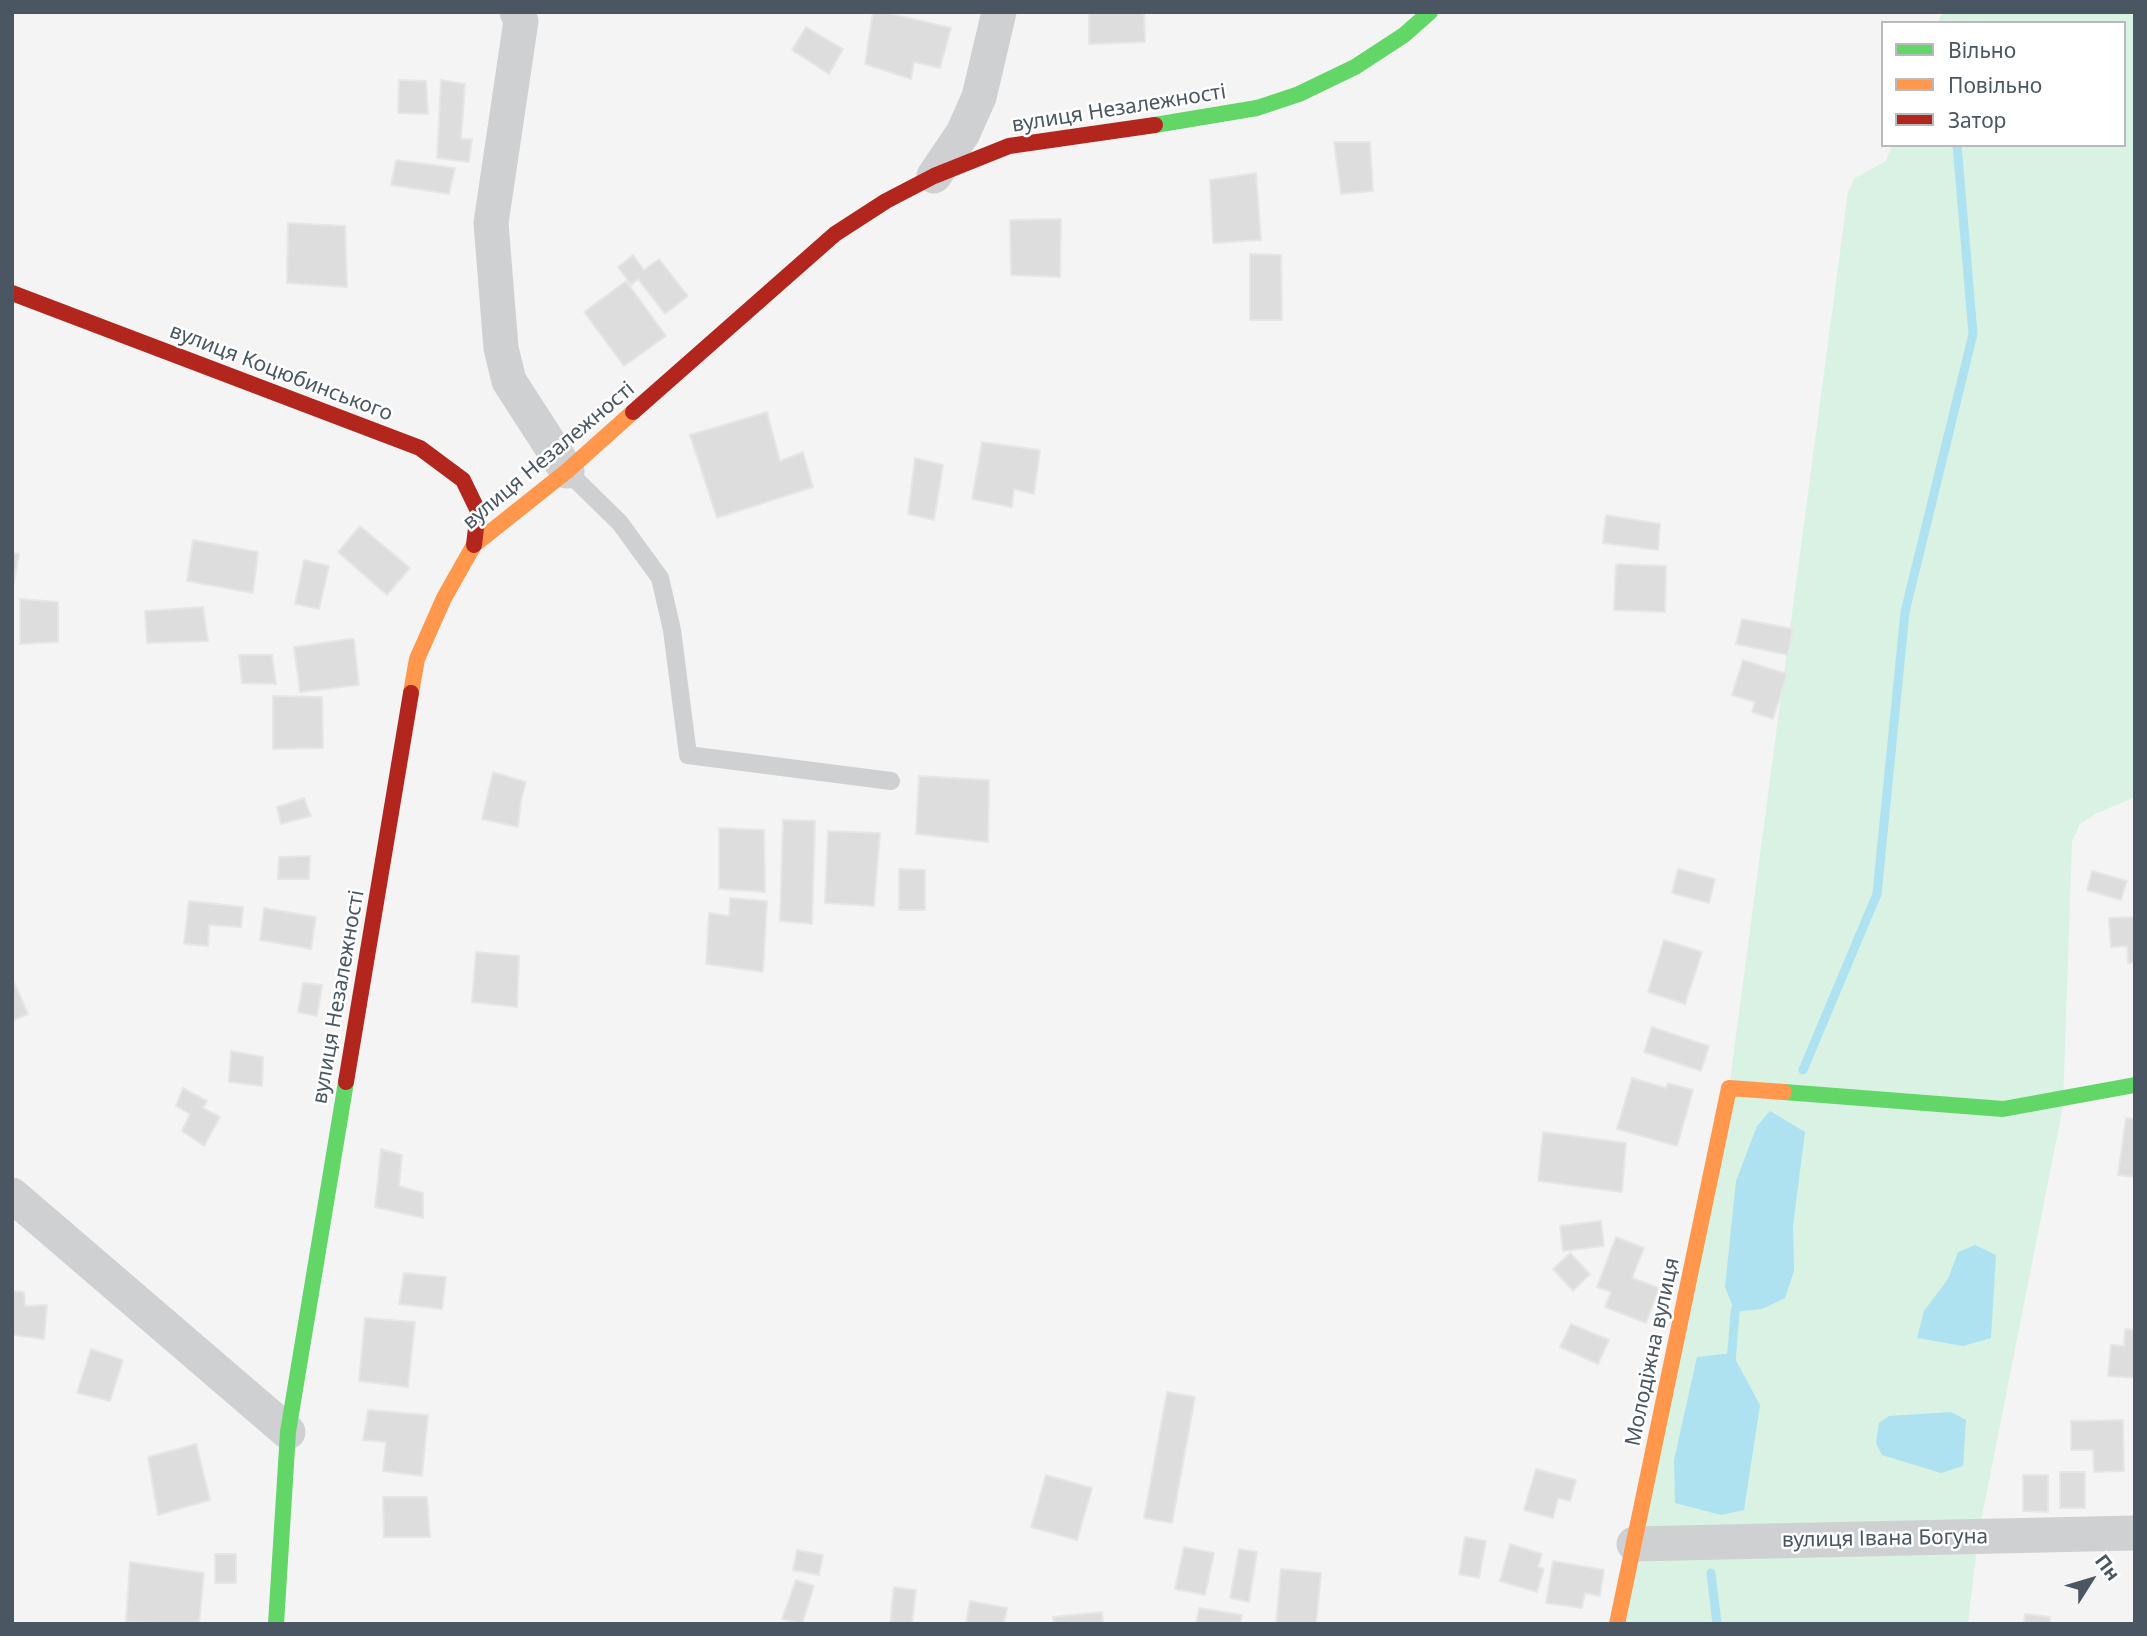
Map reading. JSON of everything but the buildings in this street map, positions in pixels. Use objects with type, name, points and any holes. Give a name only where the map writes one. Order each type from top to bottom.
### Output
[{"type":"street","points":[[517,12],[521,21],[491,223],[501,348],[509,381],[567,471]]},
{"type":"street","points":[[934,176],[963,133],[979,97],[999,12]]},
{"type":"street","name":"вулиця Незалежності","points":[[276,1624],[288,1432],[417,659],[444,598],[474,545],[567,471],[835,234],[886,201],[934,176],[1009,146],[1257,108],[1299,94],[1355,68],[1404,35],[1430,12]]},
{"type":"street","name":"вулиця Коцюбинського","points":[[12,293],[420,448],[463,480],[478,511],[474,545]]},
{"type":"street","name":"Молодіжна вулиця","points":[[1618,1624],[1729,1088],[2003,1109],[2135,1085]]},
{"type":"street","points":[[12,1195],[288,1432]]},
{"type":"street","name":"вулиця Івана Богуна","points":[[1634,1544],[2135,1534]]},
{"type":"lane","points":[[567,471],[620,523],[660,578],[673,630],[688,755],[891,781]]},
{"type":"green space","points":[[1942,12],[2135,12],[2135,797],[2095,814],[2080,824],[2072,842],[2063,1106],[1978,1537],[1968,1624],[1617,1624],[1729,1088],[1848,192],[1855,178],[1886,161],[1891,147],[2126,147],[2126,21],[1939,21]]},
{"type":"water","points":[[1770,1111],[1805,1132],[1793,1226],[1794,1271],[1785,1298],[1762,1309],[1735,1312],[1725,1287],[1736,1181],[1757,1126]]},
{"type":"water","points":[[1975,1245],[1996,1255],[1991,1338],[1963,1346],[1917,1338],[1924,1311],[1948,1279],[1958,1252]]},
{"type":"water","points":[[1732,1353],[1760,1405],[1744,1510],[1721,1515],[1675,1503],[1674,1460],[1697,1357]]},
{"type":"water","points":[[1951,1412],[1966,1420],[1963,1466],[1941,1473],[1882,1455],[1876,1443],[1879,1423],[1889,1416]]},
{"type":"waterway","points":[[1803,1070],[1877,894],[1905,612],[1973,334],[1957,147]]},
{"type":"waterway","points":[[1731,1363],[1738,1300]]},
{"type":"waterway","points":[[1711,1573],[1717,1624]]},
{"type":"traffic: fast","points":[[1155,125],[1257,108],[1299,94],[1355,67],[1404,35],[1430,12]]},
{"type":"traffic: fast","points":[[276,1624],[288,1432],[346,1082]]},
{"type":"traffic: fast","points":[[1784,1092],[2003,1109],[2135,1085]]},
{"type":"traffic: slow","points":[[411,693],[417,659],[444,598],[474,545],[567,471],[633,412]]},
{"type":"traffic: slow","points":[[1617,1624],[1729,1088],[1784,1092]]},
{"type":"traffic: jam","points":[[633,412],[835,234],[886,201],[934,176],[1009,146],[1155,125]]},
{"type":"traffic: jam","points":[[12,293],[420,448],[463,480],[478,511],[474,545]]},
{"type":"traffic: jam","points":[[346,1082],[411,693]]}]
